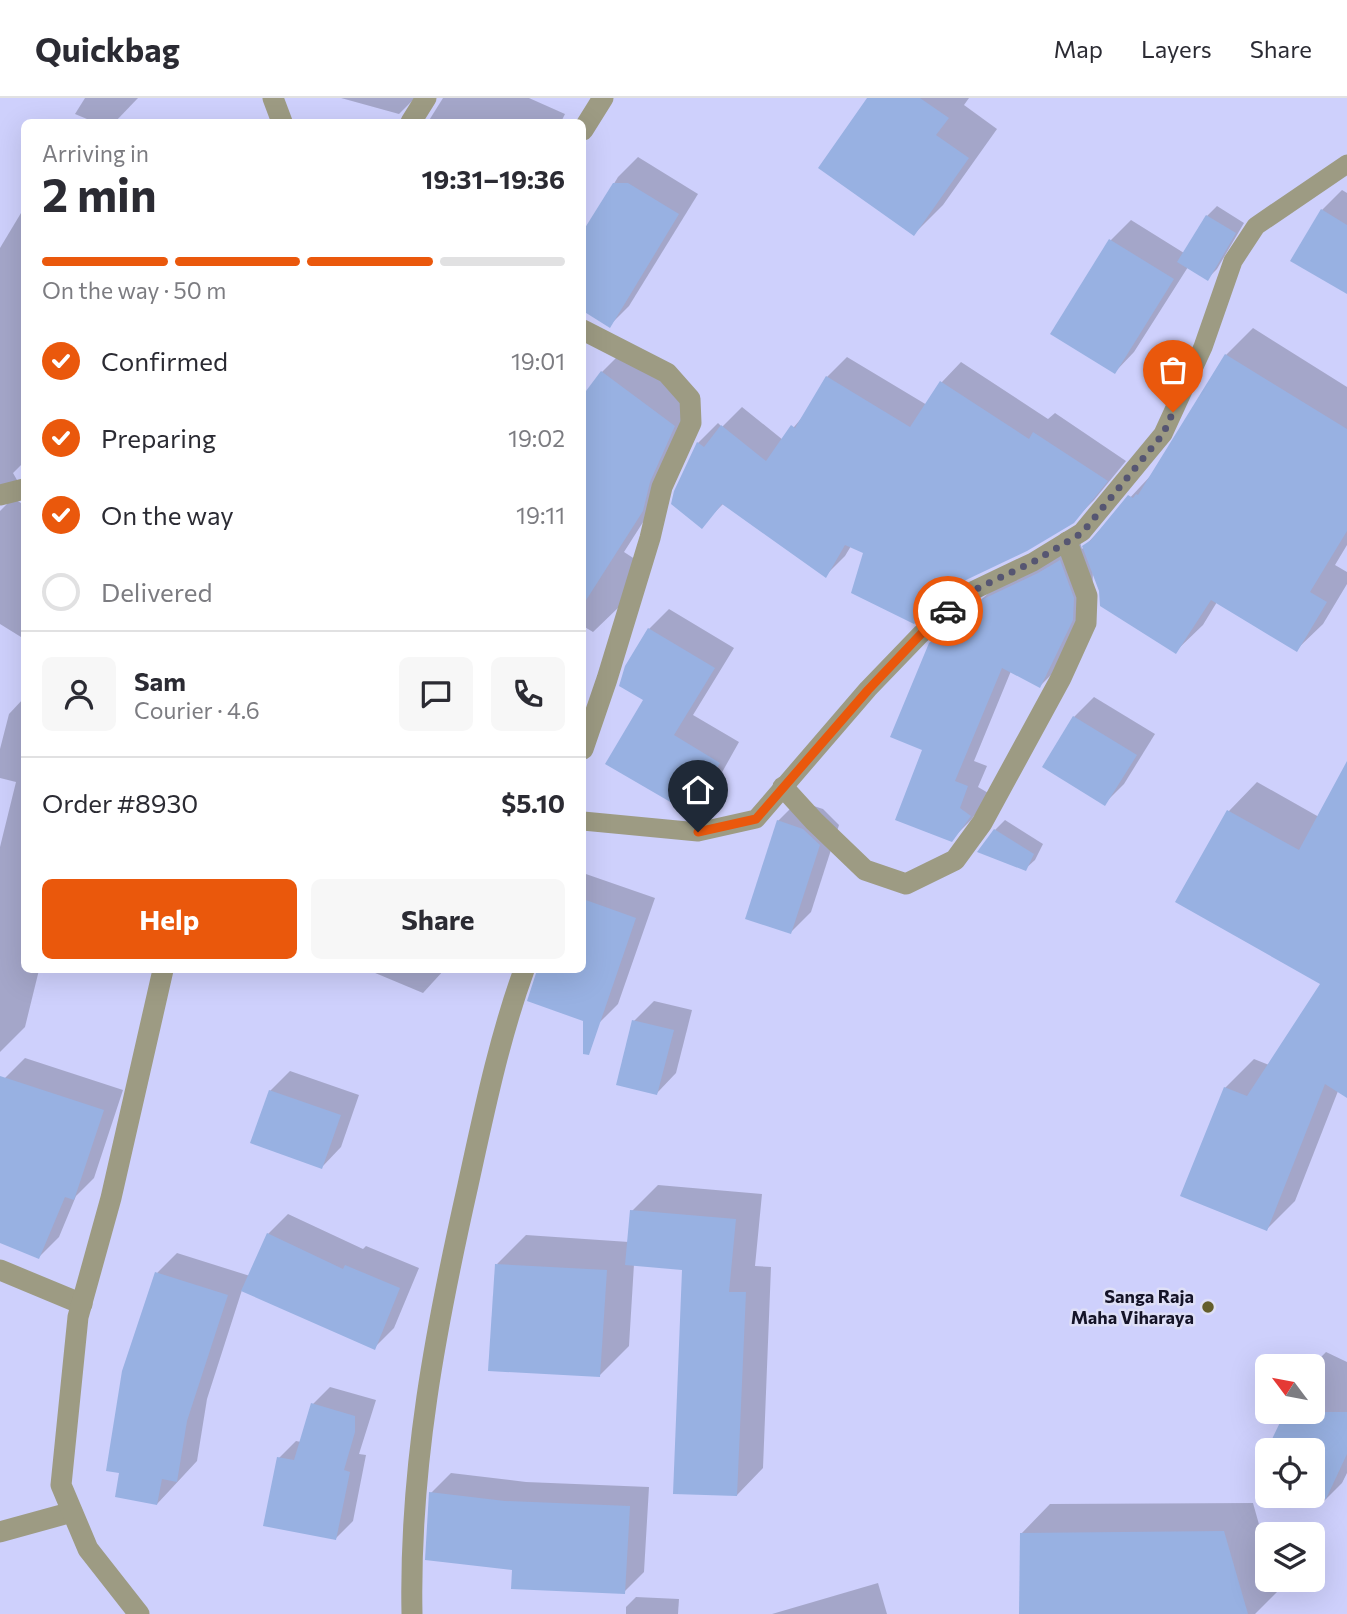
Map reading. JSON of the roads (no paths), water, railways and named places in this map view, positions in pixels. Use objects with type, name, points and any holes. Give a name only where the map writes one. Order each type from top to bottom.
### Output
[{"type":"street","points":[[273,98],[281,119]]},
{"type":"street","points":[[413,119],[426,98]]},
{"type":"street","points":[[586,125],[603,98]]},
{"type":"street","points":[[586,332],[667,373],[691,399],[691,423],[662,487],[646,551],[586,739]]},
{"type":"street","points":[[0,495],[21,490]]},
{"type":"street","points":[[783,787],[865,870],[906,884],[955,860],[982,823],[1006,780],[1061,678],[1086,623],[1087,596],[1067,542]]},
{"type":"street","points":[[139,1614],[88,1549],[61,1485],[78,1317],[111,1198],[162,973]]},
{"type":"street","points":[[412,1614],[414,1501],[440,1308],[489,1091],[523,973]]},
{"type":"street","points":[[0,1269],[82,1304]]},
{"type":"street","points":[[0,1532],[72,1512]]},
{"type":"lane","points":[[586,821],[698,832],[756,819],[868,690],[921,634],[972,591],[1033,562],[1082,533],[1163,434],[1203,347],[1233,261],[1256,226],[1347,164]]},
{"type":"place","name":"Sanga Raja Maha Viharaya","points":[[1208,1307]]}]
